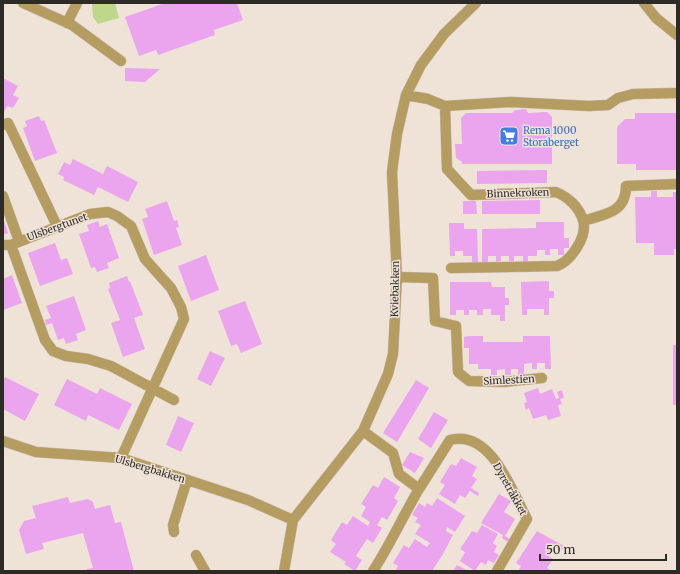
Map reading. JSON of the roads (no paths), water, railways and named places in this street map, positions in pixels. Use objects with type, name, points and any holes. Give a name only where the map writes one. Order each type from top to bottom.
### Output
[{"type":"street","points":[[23,3],[67,23],[94,40],[121,61]]},
{"type":"street","points":[[67,23],[77,3]]},
{"type":"street","name":"Kviebakken","points":[[284,571],[293,520],[362,431],[388,374],[393,354],[397,277],[392,172],[396,134],[406,95],[421,64],[444,34],[476,3]]},
{"type":"street","points":[[644,3],[656,18],[677,35]]},
{"type":"street","points":[[406,95],[428,99],[445,106],[511,102],[589,106],[608,105],[618,98],[633,94],[677,94]]},
{"type":"street","name":"Binnekroken","points":[[445,106],[446,169],[471,195],[556,192],[573,202],[583,221]]},
{"type":"street","points":[[3,125],[8,123],[57,226]]},
{"type":"street","points":[[451,268],[557,266],[570,258],[576,250],[583,230],[583,221],[615,211],[622,204],[626,194],[626,186],[677,184]]},
{"type":"street","points":[[3,196],[11,244],[45,340],[53,351],[66,356],[88,359],[111,366],[174,400]]},
{"type":"street","name":"Ulsbergtunet","points":[[11,244],[98,212],[108,212],[117,216],[131,226],[145,259],[171,288],[181,307],[184,319],[121,458]]},
{"type":"street","name":"Simlestien","points":[[397,277],[433,278],[435,321],[456,326],[458,372],[470,381],[504,382],[542,378]]},
{"type":"street","points":[[362,431],[393,453],[399,474],[419,489]]},
{"type":"street","name":"Dyretråkket","points":[[373,571],[391,543],[396,529],[419,489],[450,440],[458,438],[478,443],[490,454],[527,519],[497,571]]},
{"type":"street","name":"Ulsbergbakken","points":[[3,441],[36,452],[121,458],[248,500],[293,520]]},
{"type":"street","points":[[174,532],[173,525],[187,480]]},
{"type":"street","points":[[196,555],[205,571]]},
{"type":"place","name":"Rema 1000 Storaberget","points":[[509,136]]}]
